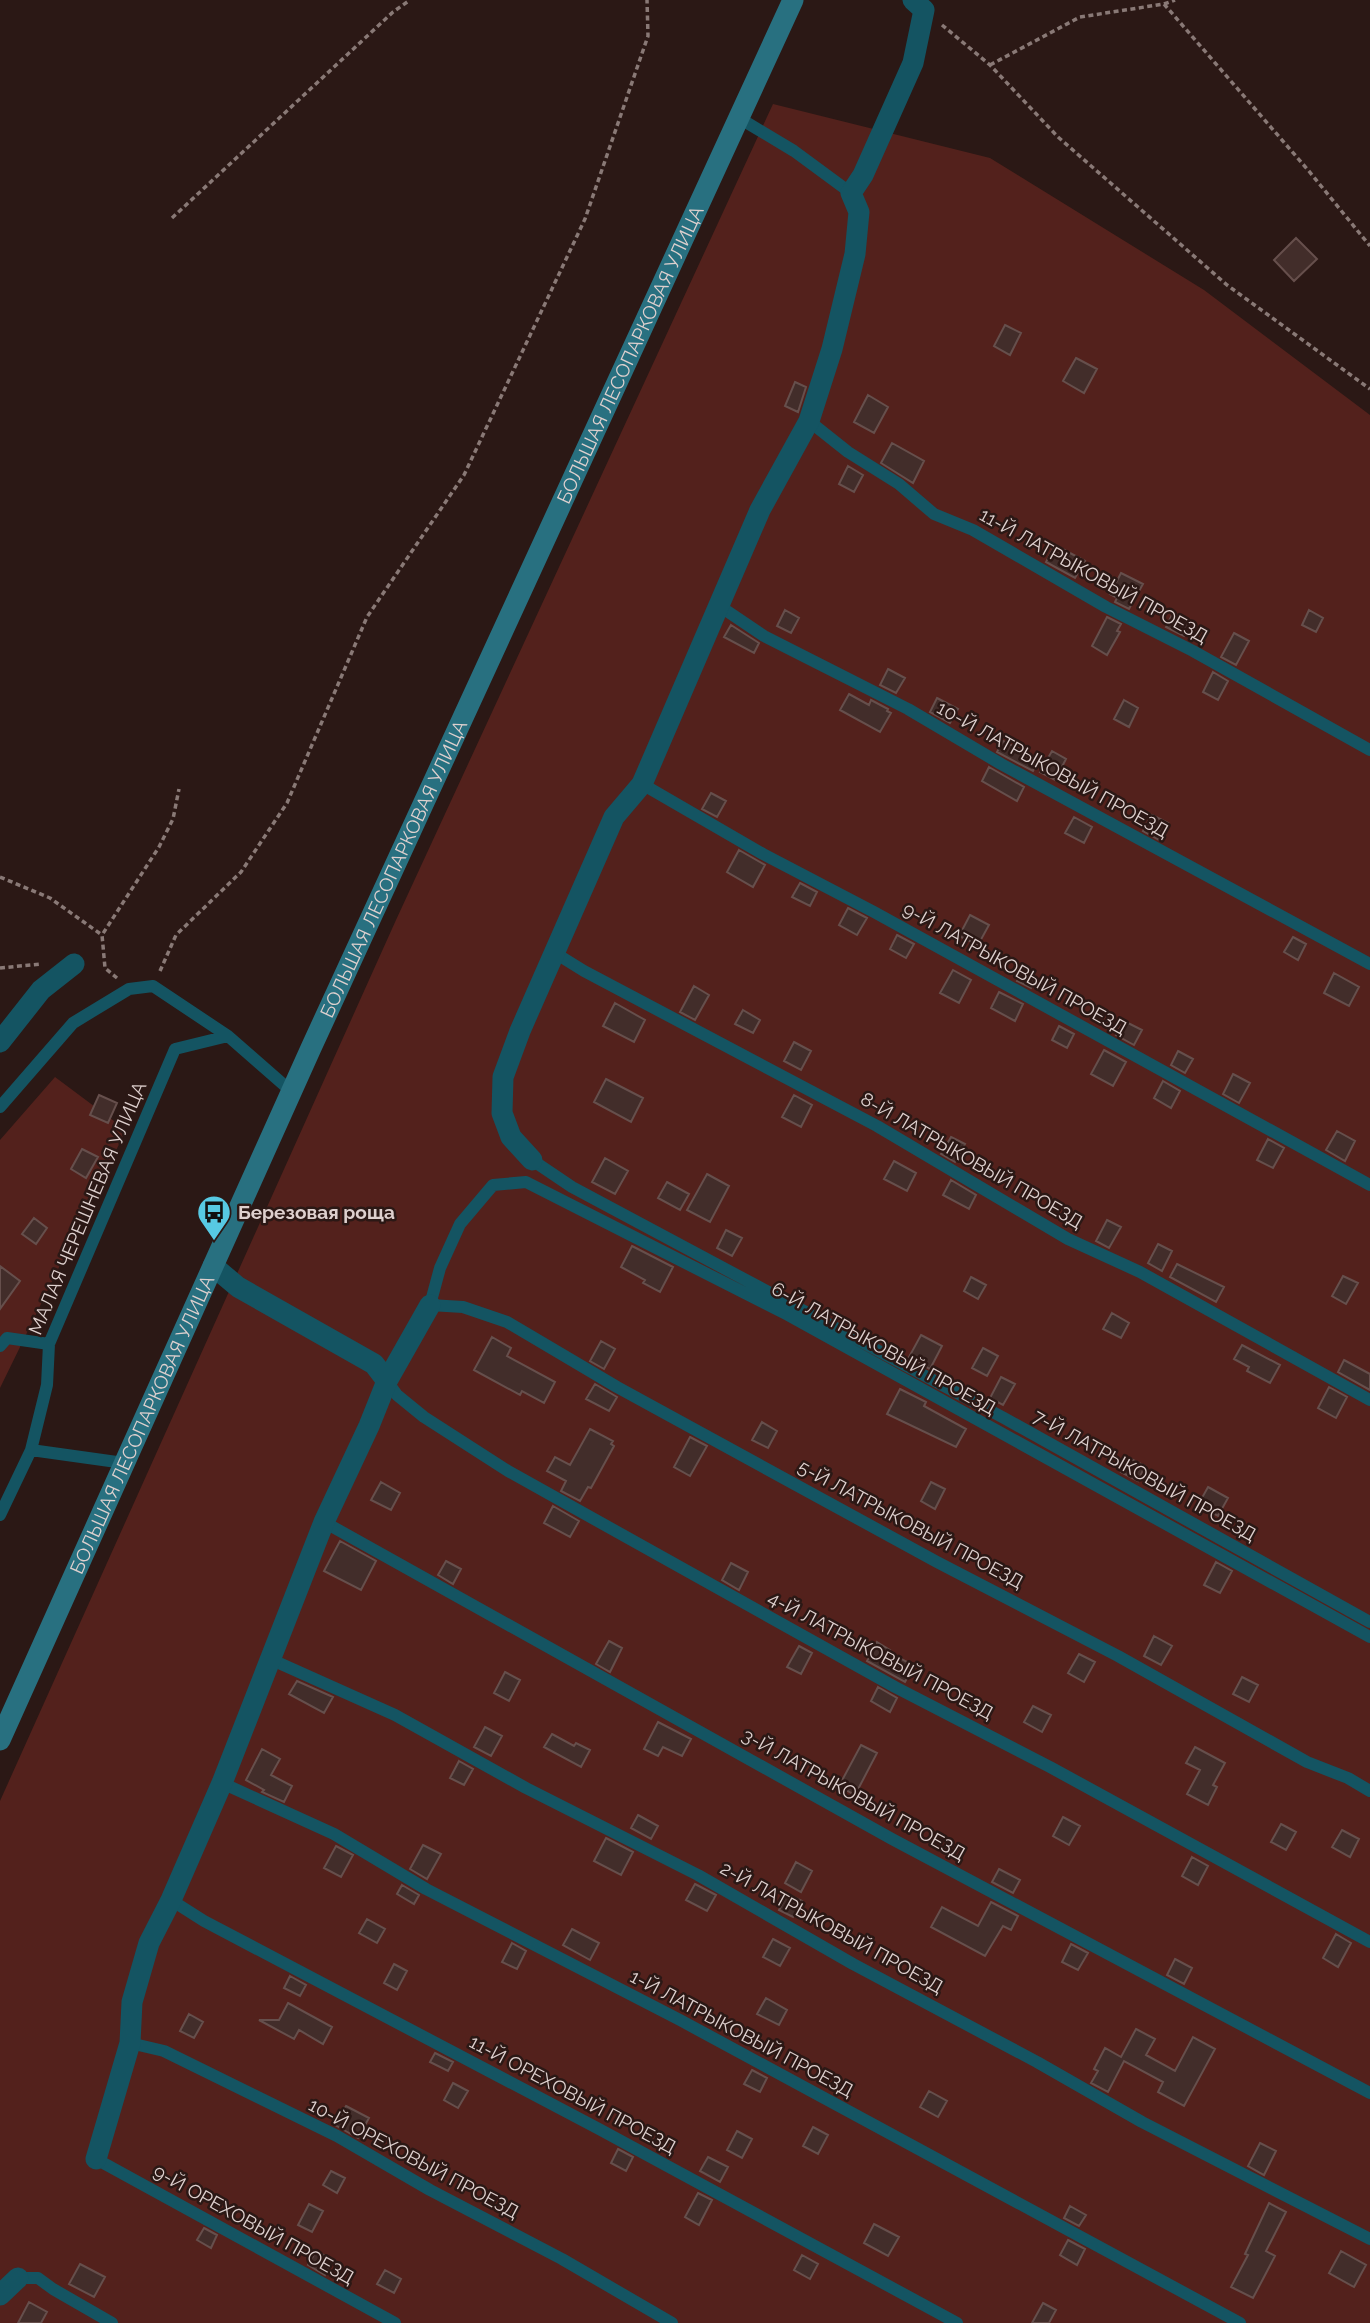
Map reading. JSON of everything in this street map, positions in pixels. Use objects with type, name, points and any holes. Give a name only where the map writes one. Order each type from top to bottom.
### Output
[{"type":"main road","name":"БОЛЬШАЯ ЛЕСОПАРКОВАЯ УЛИЦА","points":[[0,1740],[292,1091],[793,0]]},
{"type":"street","points":[[532,1160],[511,1137],[502,1114],[503,1077],[520,1031],[614,817],[642,784],[760,510],[809,421],[832,349],[855,254],[859,212],[852,193],[863,176],[913,63],[918,5]]},
{"type":"street","points":[[0,1042],[41,990],[74,964]]},
{"type":"street","points":[[213,1266],[238,1287],[374,1364],[387,1381]]},
{"type":"street","points":[[96,2159],[130,2043],[132,2002],[149,1943],[171,1900],[222,1783],[324,1522],[387,1381],[430,1305]]},
{"type":"street","points":[[0,2295],[18,2278]]},
{"type":"lane","points":[[739,118],[794,151],[852,193]]},
{"type":"lane","name":"11-Й ЛАТРЫКОВЫЙ ПРОЕЗД","points":[[809,421],[848,453],[899,484],[934,514],[973,530],[1106,607],[1205,658],[1370,750]]},
{"type":"lane","name":"10-Й ЛАТРЫКОВЫЙ ПРОЕЗД","points":[[718,605],[764,636],[908,709],[1013,771],[1370,964]]},
{"type":"lane","name":"9-Й ЛАТРЫКОВЫЙ ПРОЕЗД","points":[[642,784],[763,854],[874,912],[1370,1185]]},
{"type":"lane","name":"8-Й ЛАТРЫКОВЫЙ ПРОЕЗД","points":[[555,953],[583,971],[877,1126],[1068,1239],[1140,1272],[1370,1399]]},
{"type":"lane","points":[[0,1107],[38,1060],[73,1023],[129,989],[153,986],[228,1036],[292,1091]]},
{"type":"lane","name":"МАЛАЯ ЧЕРЕШНЕВАЯ УЛИЦА","points":[[0,1515],[31,1450],[47,1385],[49,1344],[174,1049],[228,1036]]},
{"type":"lane","name":"7-Й ЛАТРЫКОВЫЙ ПРОЕЗД","points":[[532,1160],[572,1187],[992,1412],[1370,1622]]},
{"type":"lane","name":"6-Й ЛАТРЫКОВЫЙ ПРОЕЗД","points":[[430,1305],[440,1268],[460,1224],[493,1185],[526,1182],[788,1315],[1370,1637]]},
{"type":"lane","name":"5-Й ЛАТРЫКОВЫЙ ПРОЕЗД","points":[[430,1305],[463,1307],[507,1322],[629,1394],[925,1556],[1118,1656],[1307,1762],[1348,1778],[1370,1791]]},
{"type":"lane","points":[[0,1346],[7,1338],[49,1344]]},
{"type":"lane","name":"4-Й ЛАТРЫКОВЫЙ ПРОЕЗД","points":[[387,1381],[397,1395],[424,1417],[508,1471],[895,1687],[1050,1767],[1370,1942]]},
{"type":"lane","points":[[31,1450],[124,1463]]},
{"type":"lane","name":"3-Й ЛАТРЫКОВЫЙ ПРОЕЗД","points":[[324,1522],[892,1839],[1370,2093]]},
{"type":"lane","name":"2-Й ЛАТРЫКОВЫЙ ПРОЕЗД","points":[[271,1659],[395,1715],[526,1788],[698,1875],[853,1964],[1037,2062],[1142,2122],[1370,2239]]},
{"type":"lane","name":"1-Й ЛАТРЫКОВЫЙ ПРОЕЗД","points":[[222,1783],[334,1834],[426,1889],[680,2020],[1240,2323]]},
{"type":"lane","name":"11-Й ОРЕХОВЫЙ ПРОЕЗД","points":[[171,1900],[204,1921],[565,2111],[957,2323]]},
{"type":"lane","name":"10-Й ОРЕХОВЫЙ ПРОЕЗД","points":[[130,2043],[163,2051],[337,2136],[430,2190],[562,2259],[672,2323]]},
{"type":"lane","name":"9-Й ОРЕХОВЫЙ ПРОЕЗД","points":[[96,2159],[395,2323]]},
{"type":"lane","points":[[18,2278],[38,2278],[112,2323]]},
{"type":"path","points":[[172,218],[393,12],[410,0]]},
{"type":"path","points":[[153,986],[176,935],[241,872],[287,803],[367,617],[464,475],[585,219],[648,36],[647,0]]},
{"type":"path","points":[[989,65],[1080,17],[1175,0]]},
{"type":"path","points":[[1164,4],[1370,246]]},
{"type":"path","points":[[918,5],[989,65],[1058,137],[1227,285],[1370,389]]},
{"type":"path","points":[[129,989],[106,968],[102,935],[159,848],[173,819],[179,789]]},
{"type":"path","points":[[0,877],[50,898],[102,935]]},
{"type":"shaded area","points":[[773,104],[990,158],[1204,290],[1370,415],[1370,2323],[0,2323],[0,1801],[396,920]]},
{"type":"shaded area","points":[[55,1077],[126,1130],[0,1388],[0,1140]]},
{"type":"building","points":[[1296,238],[1317,259],[1294,281],[1274,260]]},
{"type":"building","points":[[1005,325],[1021,333],[1010,355],[994,346]]},
{"type":"building","points":[[1076,358],[1097,369],[1084,393],[1063,381]]},
{"type":"building","points":[[795,382],[806,387],[798,412],[785,406]]},
{"type":"building","points":[[868,395],[888,407],[874,433],[854,422]]},
{"type":"building","points":[[892,443],[924,461],[913,483],[881,463]]},
{"type":"building","points":[[848,466],[863,475],[854,492],[839,484]]},
{"type":"building","points":[[1055,545],[1085,561],[1075,578],[1046,562]]},
{"type":"building","points":[[1121,573],[1143,584],[1129,609],[1115,602],[1117,598],[1110,594]]},
{"type":"building","points":[[785,610],[799,618],[791,633],[777,626]]},
{"type":"building","points":[[1309,610],[1323,618],[1316,632],[1302,625]]},
{"type":"building","points":[[1173,613],[1191,623],[1184,636],[1166,627]]},
{"type":"building","points":[[1107,617],[1121,624],[1117,631],[1120,632],[1107,655],[1092,646]]},
{"type":"building","points":[[731,625],[759,643],[754,653],[724,637]]},
{"type":"building","points":[[1234,633],[1249,641],[1236,665],[1221,657]]},
{"type":"building","points":[[888,669],[905,678],[896,693],[880,685]]},
{"type":"building","points":[[1213,672],[1228,681],[1218,700],[1203,692]]},
{"type":"building","points":[[849,694],[869,705],[871,700],[888,709],[891,713],[880,732],[840,710]]},
{"type":"building","points":[[937,698],[958,709],[950,723],[930,712]]},
{"type":"building","points":[[1124,700],[1138,708],[1129,727],[1114,719]]},
{"type":"building","points":[[1003,741],[1039,759],[1033,771],[997,752]]},
{"type":"building","points":[[1052,751],[1066,759],[1055,780],[1040,772]]},
{"type":"building","points":[[989,767],[1024,787],[1017,801],[982,781]]},
{"type":"building","points":[[711,793],[726,801],[717,817],[702,809]]},
{"type":"building","points":[[1152,815],[1168,823],[1159,840],[1143,831]]},
{"type":"building","points":[[1074,817],[1092,827],[1084,843],[1065,833]]},
{"type":"building","points":[[739,850],[765,865],[753,887],[727,872]]},
{"type":"building","points":[[800,883],[817,892],[810,906],[792,897]]},
{"type":"building","points":[[848,908],[867,918],[857,935],[839,925]]},
{"type":"building","points":[[970,915],[989,925],[978,945],[959,936]]},
{"type":"building","points":[[897,935],[914,944],[906,958],[890,949]]},
{"type":"building","points":[[1293,937],[1306,944],[1298,960],[1284,952]]},
{"type":"building","points":[[953,970],[971,980],[959,1003],[940,993]]},
{"type":"building","points":[[1022,971],[1036,979],[1031,988],[1017,981]]},
{"type":"building","points":[[1334,973],[1359,987],[1349,1006],[1324,993]]},
{"type":"building","points":[[694,986],[709,995],[695,1020],[680,1012]]},
{"type":"building","points":[[999,992],[1023,1004],[1015,1021],[991,1008]]},
{"type":"building","points":[[615,1003],[645,1020],[634,1042],[603,1026]]},
{"type":"building","points":[[743,1010],[760,1020],[753,1033],[735,1024]]},
{"type":"building","points":[[1124,1021],[1142,1030],[1134,1045],[1116,1035]]},
{"type":"building","points":[[1059,1026],[1074,1034],[1067,1048],[1052,1040]]},
{"type":"building","points":[[794,1042],[811,1051],[801,1070],[784,1061]]},
{"type":"building","points":[[1104,1050],[1126,1062],[1113,1086],[1091,1074]]},
{"type":"building","points":[[1178,1051],[1193,1059],[1185,1073],[1171,1065]]},
{"type":"building","points":[[1233,1074],[1250,1083],[1239,1103],[1223,1094]]},
{"type":"building","points":[[606,1079],[643,1098],[631,1122],[594,1102]]},
{"type":"building","points":[[1163,1081],[1180,1091],[1171,1108],[1154,1098]]},
{"type":"building","points":[[99,1095],[117,1103],[108,1123],[90,1115]]},
{"type":"building","points":[[794,1095],[812,1105],[801,1127],[782,1117]]},
{"type":"building","points":[[1337,1131],[1355,1141],[1345,1161],[1326,1150]]},
{"type":"building","points":[[951,1137],[965,1144],[955,1162],[941,1154]]},
{"type":"building","points":[[1268,1139],[1284,1148],[1273,1168],[1257,1160]]},
{"type":"building","points":[[82,1149],[98,1157],[86,1178],[71,1169]]},
{"type":"building","points":[[605,1158],[628,1171],[615,1194],[592,1182]]},
{"type":"building","points":[[894,1161],[916,1173],[907,1191],[884,1179]]},
{"type":"building","points":[[707,1174],[729,1186],[710,1222],[687,1210]]},
{"type":"building","points":[[951,1180],[976,1195],[969,1209],[943,1195]]},
{"type":"building","points":[[667,1182],[689,1194],[680,1210],[658,1198]]},
{"type":"building","points":[[34,1218],[47,1228],[36,1244],[22,1234]]},
{"type":"building","points":[[1107,1220],[1121,1227],[1109,1248],[1096,1241]]},
{"type":"building","points":[[726,1230],[742,1238],[732,1256],[717,1248]]},
{"type":"building","points":[[1158,1244],[1172,1251],[1162,1271],[1148,1263]]},
{"type":"building","points":[[632,1246],[673,1267],[660,1292],[621,1267]]},
{"type":"building","points":[[1177,1264],[1224,1287],[1216,1302],[1170,1277]]},
{"type":"building","points":[[0,1266],[20,1281],[0,1309]]},
{"type":"building","points":[[1343,1276],[1358,1283],[1346,1304],[1332,1296]]},
{"type":"building","points":[[971,1277],[986,1285],[978,1299],[964,1291]]},
{"type":"building","points":[[1112,1313],[1129,1323],[1121,1338],[1103,1329]]},
{"type":"building","points":[[921,1335],[942,1346],[930,1369],[909,1357]]},
{"type":"building","points":[[492,1337],[511,1348],[507,1356],[555,1382],[544,1403],[522,1391],[520,1395],[474,1370]]},
{"type":"building","points":[[601,1341],[615,1349],[604,1369],[590,1361]]},
{"type":"building","points":[[1242,1345],[1280,1365],[1270,1383],[1247,1371],[1249,1367],[1234,1359]]},
{"type":"building","points":[[983,1348],[998,1356],[987,1376],[972,1368]]},
{"type":"building","points":[[1344,1360],[1370,1374],[1370,1390],[1338,1372]]},
{"type":"building","points":[[1001,1377],[1015,1384],[1003,1405],[990,1398]]},
{"type":"building","points":[[595,1384],[617,1397],[609,1411],[586,1399]]},
{"type":"building","points":[[1329,1387],[1347,1397],[1336,1418],[1318,1408]]},
{"type":"building","points":[[900,1389],[926,1402],[924,1406],[966,1429],[956,1447],[887,1414]]},
{"type":"building","points":[[762,1422],[777,1431],[768,1448],[752,1440]]},
{"type":"building","points":[[590,1429],[613,1441],[611,1444],[614,1446],[591,1488],[588,1487],[580,1501],[561,1491],[566,1481],[547,1471],[555,1457],[570,1465]]},
{"type":"building","points":[[690,1437],[707,1446],[690,1476],[674,1467]]},
{"type":"building","points":[[1129,1458],[1145,1466],[1138,1481],[1121,1472]]},
{"type":"building","points":[[381,1482],[400,1493],[391,1510],[371,1500]]},
{"type":"building","points":[[931,1482],[945,1489],[935,1509],[921,1501]]},
{"type":"building","points":[[1208,1487],[1228,1498],[1218,1516],[1198,1505]]},
{"type":"building","points":[[553,1506],[579,1521],[570,1537],[544,1523]]},
{"type":"building","points":[[340,1541],[376,1561],[361,1590],[324,1571]]},
{"type":"building","points":[[446,1561],[461,1569],[453,1584],[438,1575]]},
{"type":"building","points":[[1216,1562],[1232,1571],[1220,1593],[1204,1585]]},
{"type":"building","points":[[731,1563],[748,1572],[739,1590],[722,1580]]},
{"type":"building","points":[[1154,1636],[1172,1646],[1161,1665],[1144,1656]]},
{"type":"building","points":[[609,1641],[622,1648],[610,1672],[596,1664]]},
{"type":"building","points":[[877,1642],[914,1666],[905,1682],[867,1661]]},
{"type":"building","points":[[799,1646],[812,1653],[801,1674],[787,1667]]},
{"type":"building","points":[[1079,1654],[1095,1662],[1084,1682],[1068,1673]]},
{"type":"building","points":[[505,1672],[520,1680],[509,1701],[494,1693]]},
{"type":"building","points":[[1242,1677],[1258,1685],[1249,1702],[1233,1694]]},
{"type":"building","points":[[297,1681],[333,1697],[324,1713],[289,1694]]},
{"type":"building","points":[[878,1687],[897,1698],[890,1712],[871,1701]]},
{"type":"building","points":[[1033,1706],[1051,1715],[1042,1732],[1024,1722]]},
{"type":"building","points":[[658,1722],[691,1739],[682,1756],[663,1747],[658,1756],[644,1749]]},
{"type":"building","points":[[485,1727],[502,1736],[491,1756],[474,1747]]},
{"type":"building","points":[[552,1734],[574,1746],[576,1743],[590,1750],[581,1767],[544,1747]]},
{"type":"building","points":[[861,1745],[877,1753],[855,1795],[839,1786]]},
{"type":"building","points":[[1195,1747],[1225,1763],[1213,1785],[1217,1787],[1208,1805],[1187,1794],[1200,1770],[1186,1763]]},
{"type":"building","points":[[262,1749],[280,1759],[271,1775],[292,1786],[284,1802],[262,1792],[264,1790],[246,1780]]},
{"type":"building","points":[[459,1761],[473,1769],[464,1785],[450,1778]]},
{"type":"building","points":[[638,1815],[658,1826],[651,1839],[631,1828]]},
{"type":"building","points":[[1063,1817],[1080,1826],[1069,1845],[1053,1836]]},
{"type":"building","points":[[1281,1824],[1296,1832],[1286,1850],[1271,1842]]},
{"type":"building","points":[[1342,1830],[1359,1839],[1350,1857],[1332,1847]]},
{"type":"building","points":[[606,1838],[633,1852],[621,1875],[594,1861]]},
{"type":"building","points":[[423,1845],[441,1854],[427,1879],[410,1869]]},
{"type":"building","points":[[336,1846],[353,1855],[341,1877],[324,1868]]},
{"type":"building","points":[[1192,1857],[1208,1866],[1198,1885],[1182,1876]]},
{"type":"building","points":[[796,1862],[812,1871],[801,1892],[785,1883]]},
{"type":"building","points":[[999,1869],[1020,1880],[1013,1893],[992,1882]]},
{"type":"building","points":[[695,1884],[716,1895],[707,1911],[686,1900]]},
{"type":"building","points":[[402,1885],[419,1895],[414,1904],[397,1894]]},
{"type":"building","points":[[787,1894],[802,1901],[793,1917],[779,1910]]},
{"type":"building","points":[[991,1902],[1018,1916],[1011,1930],[1003,1926],[985,1956],[931,1927],[942,1907],[978,1926]]},
{"type":"building","points":[[367,1919],[385,1929],[377,1943],[359,1933]]},
{"type":"building","points":[[572,1929],[599,1943],[590,1960],[563,1945]]},
{"type":"building","points":[[1336,1934],[1351,1943],[1338,1967],[1323,1958]]},
{"type":"building","points":[[773,1939],[790,1948],[780,1966],[763,1957]]},
{"type":"building","points":[[512,1943],[526,1951],[517,1969],[502,1962]]},
{"type":"building","points":[[1071,1944],[1088,1953],[1078,1970],[1062,1962]]},
{"type":"building","points":[[1175,1959],[1192,1968],[1184,1984],[1167,1975]]},
{"type":"building","points":[[394,1964],[407,1971],[397,1990],[384,1983]]},
{"type":"building","points":[[290,1976],[306,1985],[300,1996],[284,1988]]},
{"type":"building","points":[[766,1998],[787,2010],[779,2025],[757,2014]]},
{"type":"building","points":[[288,2003],[332,2027],[323,2044],[299,2030],[294,2039],[259,2020],[279,2020]]},
{"type":"building","points":[[189,2014],[203,2022],[194,2038],[180,2031]]},
{"type":"building","points":[[1136,2029],[1155,2039],[1146,2055],[1175,2071],[1193,2037],[1215,2049],[1184,2106],[1158,2092],[1163,2082],[1124,2061],[1108,2092],[1091,2083],[1098,2071],[1094,2069],[1105,2048],[1121,2057]]},
{"type":"building","points":[[435,2053],[453,2062],[448,2071],[430,2062]]},
{"type":"building","points":[[752,2070],[767,2078],[760,2092],[744,2084]]},
{"type":"building","points":[[453,2083],[468,2091],[458,2108],[444,2100]]},
{"type":"building","points":[[929,2091],[947,2101],[938,2117],[920,2107]]},
{"type":"building","points":[[346,2106],[369,2118],[358,2138],[335,2125]]},
{"type":"building","points":[[813,2127],[828,2135],[818,2154],[803,2146]]},
{"type":"building","points":[[737,2131],[752,2139],[742,2158],[727,2150]]},
{"type":"building","points":[[1260,2143],[1276,2151],[1264,2175],[1248,2166]]},
{"type":"building","points":[[618,2149],[633,2157],[626,2171],[611,2163]]},
{"type":"building","points":[[708,2157],[728,2167],[720,2182],[700,2171]]},
{"type":"building","points":[[331,2171],[345,2178],[337,2193],[323,2185]]},
{"type":"building","points":[[698,2193],[712,2200],[699,2225],[685,2217]]},
{"type":"building","points":[[1269,2203],[1286,2212],[1266,2251],[1275,2256],[1253,2298],[1231,2287],[1248,2255],[1245,2254]]},
{"type":"building","points":[[309,2204],[323,2211],[312,2232],[298,2225]]},
{"type":"building","points":[[1070,2206],[1086,2215],[1079,2226],[1064,2218]]},
{"type":"building","points":[[874,2224],[899,2237],[888,2256],[864,2243]]},
{"type":"building","points":[[204,2228],[217,2235],[211,2248],[197,2240]]},
{"type":"building","points":[[1068,2240],[1085,2249],[1077,2265],[1060,2255]]},
{"type":"building","points":[[316,2251],[333,2260],[325,2275],[308,2265]]},
{"type":"building","points":[[1341,2251],[1366,2265],[1354,2287],[1329,2273]]},
{"type":"building","points":[[802,2255],[818,2264],[810,2279],[794,2270]]},
{"type":"building","points":[[80,2264],[105,2277],[94,2297],[69,2284]]},
{"type":"building","points":[[385,2270],[401,2279],[394,2293],[377,2284]]},
{"type":"building","points":[[29,2302],[47,2312],[41,2323],[18,2323]]},
{"type":"building","points":[[1043,2303],[1056,2310],[1049,2323],[1032,2323]]},
{"type":"place","name":"Березовая роща","points":[[214,1242]]}]
